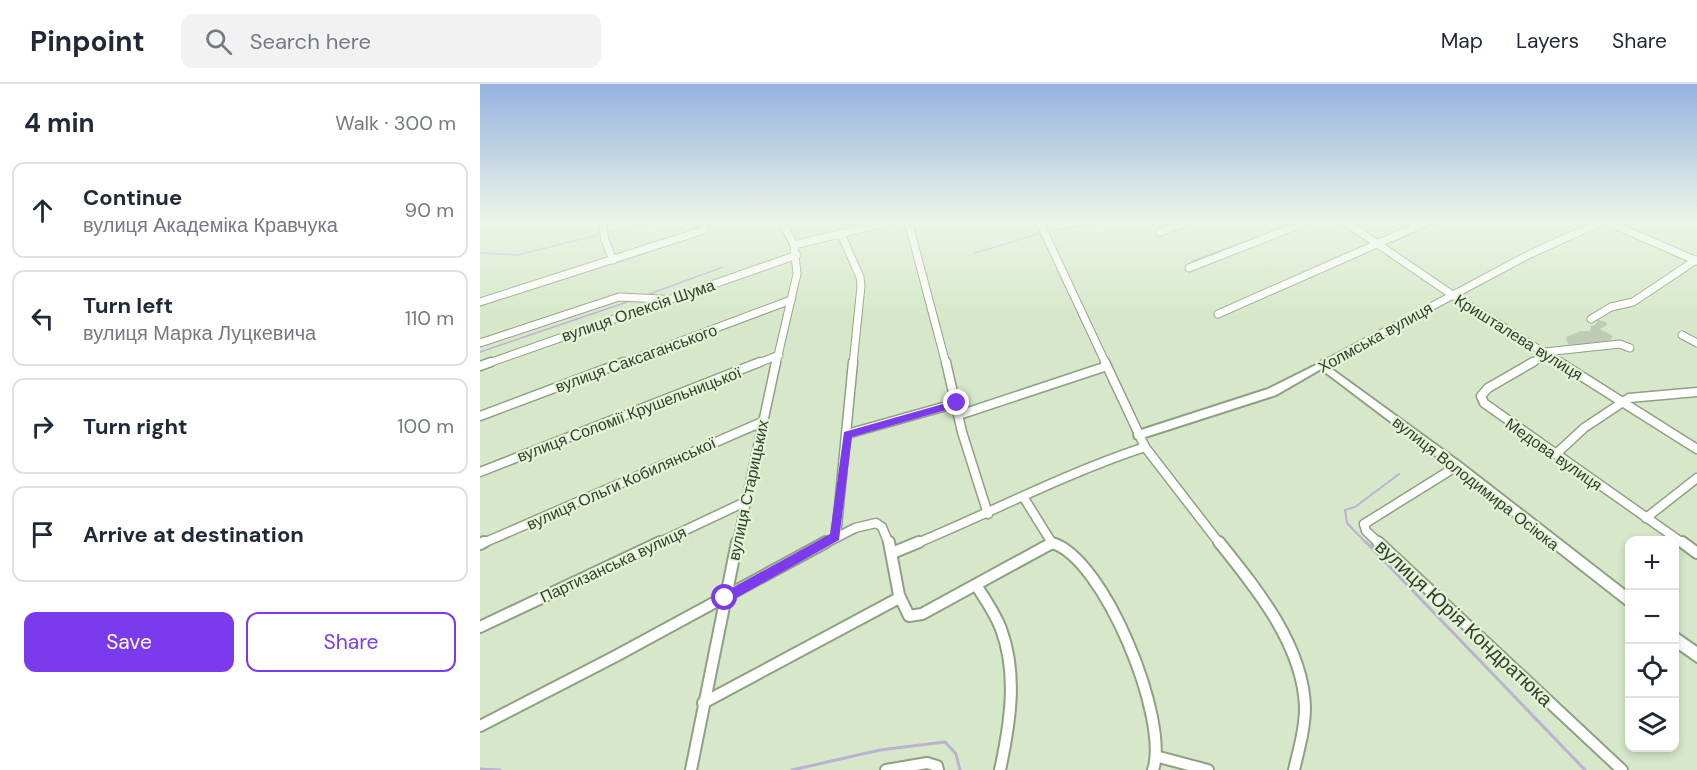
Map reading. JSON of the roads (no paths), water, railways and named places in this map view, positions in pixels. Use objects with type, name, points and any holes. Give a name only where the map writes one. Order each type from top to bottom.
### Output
[{"type":"street","points":[[610,253],[613,260]]},
{"type":"street","points":[[480,302],[634,253]]},
{"type":"street","points":[[836,537],[861,286],[850,253]]},
{"type":"street","points":[[917,253],[957,403],[962,432],[988,514]]},
{"type":"street","points":[[1053,253],[1145,447],[1163,475],[1247,578],[1279,629],[1298,669],[1304,699],[1303,735],[1293,770]]},
{"type":"street","points":[[1189,268],[1226,253]]},
{"type":"street","points":[[1218,314],[1356,253]]},
{"type":"street","name":"Кришталева вулиця","points":[[1393,253],[1451,294],[1697,449]]},
{"type":"street","name":"Холмська вулиця","points":[[1139,435],[1272,392],[1451,294],[1532,253]]},
{"type":"street","points":[[1591,319],[1611,307],[1633,302],[1696,260],[1680,253]]},
{"type":"street","name":"вулиця Олексія Шума","points":[[480,366],[797,255]]},
{"type":"street","name":"вулиця Старицьких","points":[[691,770],[762,422],[797,274],[797,255]]},
{"type":"street","points":[[480,343],[619,297],[666,300]]},
{"type":"street","name":"вулиця Саксаганського","points":[[480,416],[791,300]]},
{"type":"street","points":[[1682,335],[1697,343]]},
{"type":"street","points":[[1546,353],[1620,344],[1630,348]]},
{"type":"street","name":"Медова вулиця","points":[[1546,353],[1488,388],[1481,396],[1484,403],[1697,553]]},
{"type":"street","name":"вулиця Соломії Крушельницької","points":[[480,472],[779,355]]},
{"type":"street","name":"вулиця Володимира Осіюка","points":[[1322,365],[1457,466],[1625,599]]},
{"type":"street","points":[[959,414],[1107,366]]},
{"type":"street","points":[[1556,454],[1584,428],[1620,402],[1640,397],[1697,392]]},
{"type":"street","points":[[847,434],[957,403]]},
{"type":"street","name":"вулиця Ольги Кобилянської","points":[[480,544],[762,422]]},
{"type":"street","points":[[892,553],[988,514],[1109,459],[1145,447]]},
{"type":"street","name":"вулиця Юрія Кондратюка","points":[[1457,466],[1371,518],[1364,524],[1366,531],[1622,770]]},
{"type":"street","points":[[1646,518],[1697,478]]},
{"type":"street","points":[[1024,498],[1052,543]]},
{"type":"street","name":"Партизанська вулиця","points":[[480,627],[747,501]]},
{"type":"street","points":[[480,726],[725,598],[836,537],[872,523],[879,523],[884,527],[892,553],[899,598],[904,611],[909,616],[922,614],[1052,543],[1068,550],[1101,592],[1128,638],[1142,676],[1159,757],[1153,770]]},
{"type":"street","points":[[976,585],[993,612],[1003,634],[1008,661],[1011,708],[1007,741],[1000,770]]},
{"type":"street","points":[[703,703],[899,598]]},
{"type":"street","points":[[1679,641],[1697,655]]},
{"type":"street","points":[[1159,757],[1208,770]]},
{"type":"street","points":[[886,770],[927,763],[937,766],[938,770]]},
{"type":"waterway","points":[[480,253],[517,255],[525,253]]},
{"type":"waterway","points":[[1192,261],[1214,253]]},
{"type":"waterway","points":[[1221,316],[1365,253]]},
{"type":"waterway","points":[[644,296],[723,267]]},
{"type":"waterway","points":[[480,352],[630,301]]},
{"type":"waterway","points":[[1367,544],[1347,523],[1345,510],[1355,507],[1399,474]]},
{"type":"waterway","points":[[1366,542],[1585,770]]},
{"type":"waterway","points":[[792,770],[880,750],[945,742],[956,754],[960,770]]},
{"type":"waterway","points":[[480,769],[500,770]]}]
